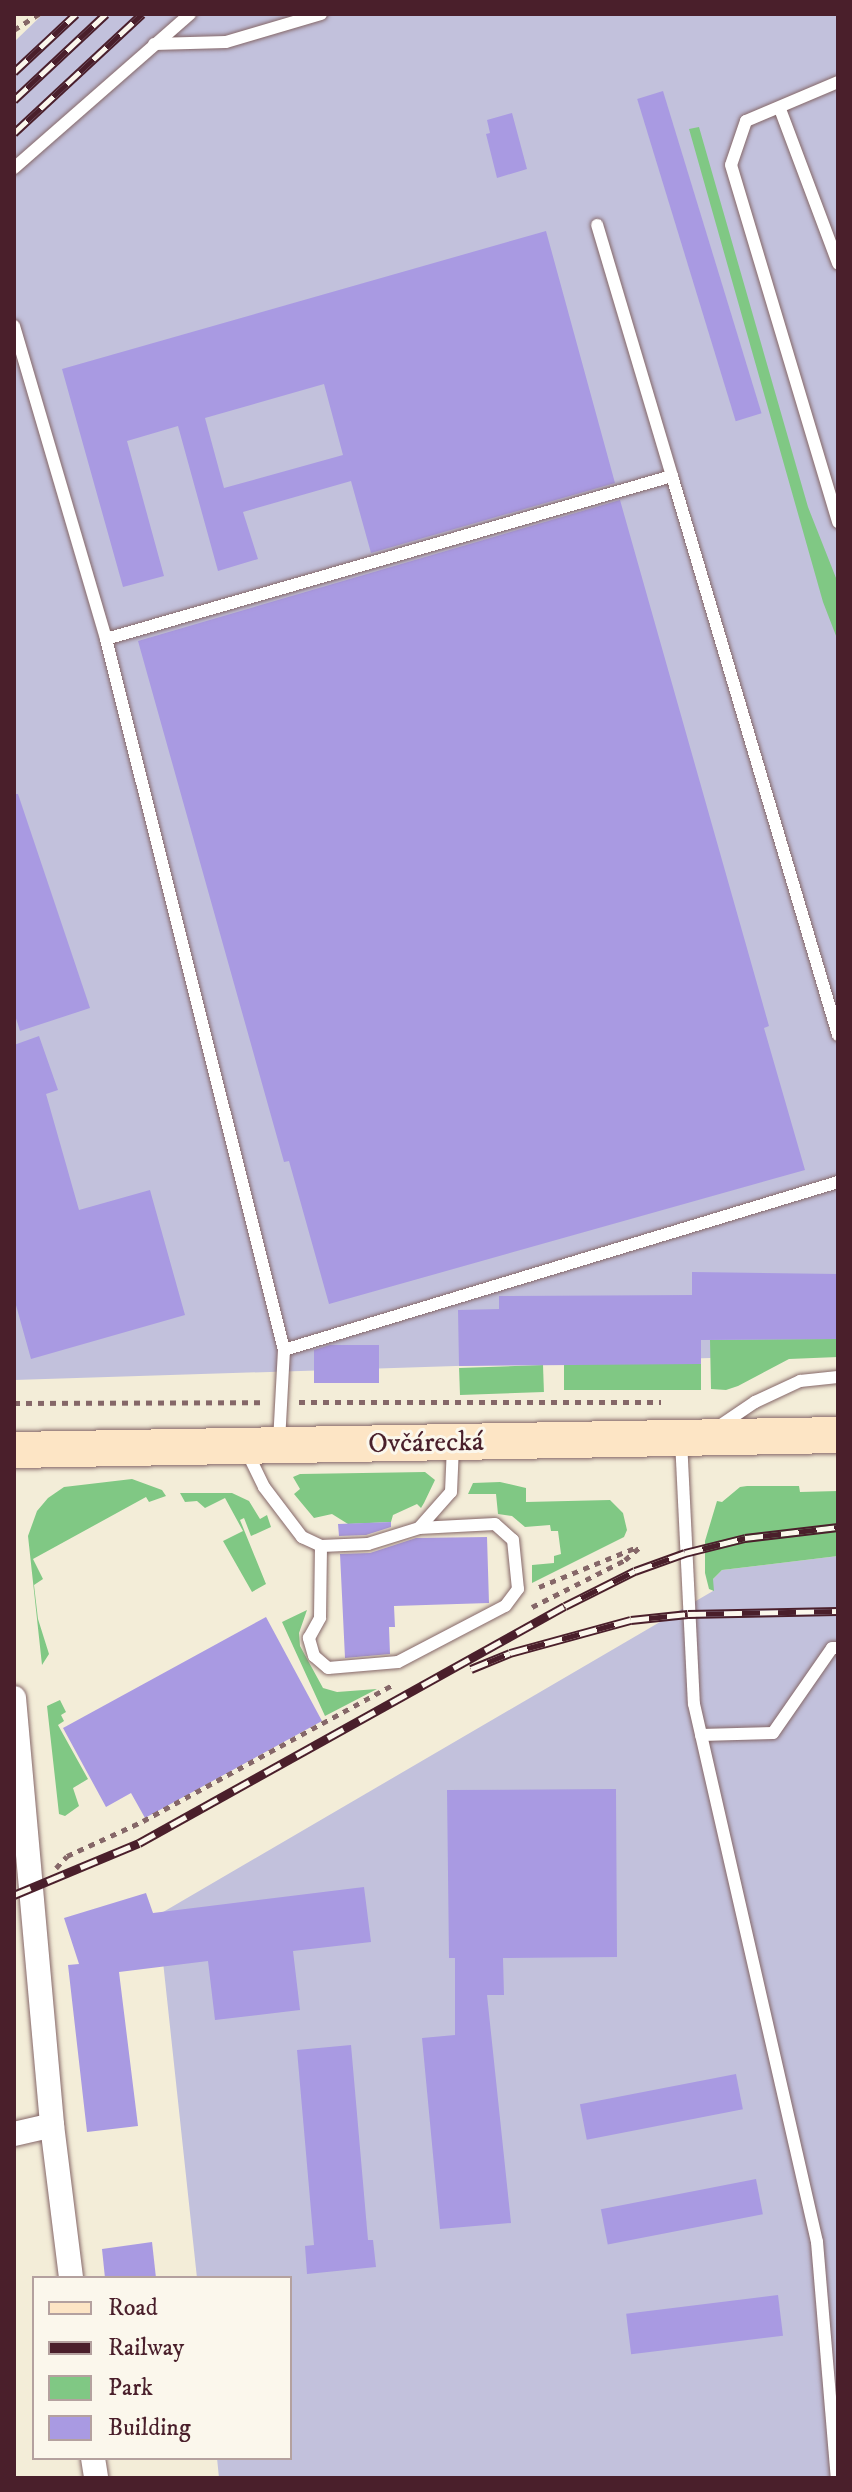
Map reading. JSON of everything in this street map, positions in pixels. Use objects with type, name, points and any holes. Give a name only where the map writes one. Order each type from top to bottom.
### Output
[{"type":"main road","name":"Ovčárecká","points":[[14,1450],[838,1435]]},
{"type":"street","points":[[14,1698],[52,2125],[71,2276]]},
{"type":"street","points":[[14,2134],[52,2125]]},
{"type":"lane","points":[[14,168],[190,14]]},
{"type":"lane","points":[[154,44],[226,42],[321,14]]},
{"type":"lane","points":[[838,82],[746,121],[731,165],[832,484],[838,522]]},
{"type":"lane","points":[[780,109],[838,263]]},
{"type":"lane","points":[[597,225],[838,1035]]},
{"type":"lane","points":[[14,326],[106,639],[284,1350],[279,1445]]},
{"type":"lane","points":[[106,639],[672,476]]},
{"type":"lane","points":[[284,1350],[838,1182]]},
{"type":"lane","points":[[837,2478],[817,2242],[694,1704],[689,1629],[692,1438],[755,1402],[800,1381],[838,1377]]},
{"type":"lane","points":[[419,1528],[451,1492],[453,1442]]},
{"type":"lane","points":[[243,1445],[264,1487],[302,1537],[321,1546],[368,1544],[419,1528],[495,1524],[513,1540],[518,1589],[505,1606],[398,1662],[328,1668],[314,1656],[309,1638],[320,1618],[321,1546]]},
{"type":"lane","points":[[701,1735],[773,1733],[832,1648],[838,1648]]},
{"type":"path","points":[[14,30],[39,14]]},
{"type":"path","points":[[14,1403],[673,1402]]},
{"type":"path","points":[[518,1589],[533,1589],[642,1545],[625,1560],[524,1611]]},
{"type":"path","points":[[54,1881],[58,1863],[67,1856],[116,1835],[397,1682]]},
{"type":"shaded area","points":[[43,14],[838,14],[838,1354],[14,1380],[14,42]]},
{"type":"shaded area","points":[[838,1556],[838,2478],[219,2478],[217,2460],[292,2460],[292,2276],[197,2276],[158,1915],[713,1591],[713,1579],[722,1570]]},
{"type":"green space","points":[[699,127],[808,507],[838,583],[838,641],[823,602],[689,129]]},
{"type":"green space","points":[[838,1339],[838,1357],[789,1359],[738,1386],[726,1390],[711,1389],[710,1340]]},
{"type":"green space","points":[[564,1364],[701,1364],[701,1390],[564,1390]]},
{"type":"green space","points":[[543,1365],[544,1392],[460,1395],[459,1368]]},
{"type":"green space","points":[[425,1472],[435,1480],[421,1508],[417,1504],[393,1515],[391,1522],[348,1524],[332,1514],[314,1518],[294,1494],[300,1489],[293,1477],[300,1474]]},
{"type":"green space","points":[[132,1479],[162,1490],[166,1496],[149,1502],[146,1497],[33,1559],[43,1579],[34,1585],[38,1619],[49,1654],[42,1665],[28,1536],[37,1511],[48,1498],[64,1487]]},
{"type":"green space","points":[[500,1482],[526,1488],[526,1502],[610,1500],[623,1513],[627,1530],[624,1537],[532,1583],[532,1565],[554,1563],[554,1556],[561,1554],[558,1531],[551,1531],[550,1525],[525,1527],[512,1516],[498,1514],[496,1494],[468,1494],[473,1483]]},
{"type":"green space","points":[[799,1486],[800,1492],[838,1491],[838,1556],[722,1570],[713,1579],[714,1591],[709,1589],[705,1573],[705,1541],[717,1501],[722,1502],[740,1487]]},
{"type":"green space","points":[[180,1493],[232,1493],[249,1501],[260,1519],[267,1515],[271,1527],[251,1536],[244,1518],[240,1520],[266,1584],[252,1592],[223,1541],[243,1531],[225,1498],[205,1508],[197,1501],[185,1502]]},
{"type":"green space","points":[[307,1610],[299,1633],[300,1646],[323,1688],[337,1692],[377,1689],[325,1716],[282,1622]]},
{"type":"green space","points":[[60,1700],[66,1712],[61,1715],[64,1721],[58,1725],[88,1779],[73,1788],[79,1806],[65,1816],[59,1814],[47,1706]]},
{"type":"building","points":[[663,91],[762,413],[736,421],[637,99]]},
{"type":"building","points":[[512,113],[527,169],[497,178],[486,134],[490,133],[487,120]]},
{"type":"building","points":[[546,231],[615,483],[371,553],[351,481],[243,512],[258,559],[218,571],[178,426],[127,441],[164,576],[123,587],[62,369]],"holes":[[[324,384],[343,455],[224,488],[205,418]]]},
{"type":"building","points":[[620,500],[769,1026],[764,1028],[805,1170],[329,1304],[289,1161],[284,1162],[138,641]]},
{"type":"building","points":[[14,794],[18,794],[90,1008],[20,1031],[14,1012]]},
{"type":"building","points":[[39,1036],[58,1090],[46,1094],[79,1210],[150,1190],[185,1315],[31,1359],[14,1298],[14,1045]]},
{"type":"building","points":[[692,1272],[838,1274],[838,1339],[701,1340],[701,1364],[459,1366],[458,1310],[499,1309],[499,1296],[692,1295]]},
{"type":"building","points":[[330,1345],[379,1345],[379,1383],[314,1383],[314,1350]]},
{"type":"building","points":[[391,1522],[391,1527],[366,1535],[339,1536],[338,1524]]},
{"type":"building","points":[[487,1537],[489,1603],[394,1606],[395,1627],[389,1627],[390,1654],[345,1658],[340,1554],[370,1553],[416,1538]]},
{"type":"building","points":[[266,1617],[322,1721],[145,1818],[131,1793],[106,1807],[63,1728]]},
{"type":"building","points":[[616,1789],[617,1957],[503,1958],[504,1995],[487,1995],[511,2223],[440,2229],[422,2038],[455,2035],[455,1958],[449,1958],[447,1790]]},
{"type":"building","points":[[364,1887],[371,1942],[293,1951],[300,2010],[215,2020],[208,1961],[119,1972],[138,2126],[87,2132],[68,1965],[79,1964],[64,1918],[146,1893],[153,1913]]},
{"type":"building","points":[[351,2045],[368,2240],[373,2240],[376,2267],[307,2274],[305,2246],[314,2245],[297,2050]]},
{"type":"building","points":[[736,2074],[743,2109],[587,2140],[580,2104]]},
{"type":"building","points":[[756,2179],[763,2214],[608,2244],[601,2209]]},
{"type":"building","points":[[152,2242],[156,2276],[105,2276],[102,2249]]},
{"type":"building","points":[[778,2295],[783,2336],[631,2354],[626,2314]]},
{"type":"railway","points":[[14,72],[76,14]]},
{"type":"railway","points":[[14,100],[106,14]]},
{"type":"railway","points":[[14,133],[142,14]]},
{"type":"railway","points":[[14,1895],[139,1843],[565,1606],[635,1571],[685,1553],[745,1538],[838,1527]]},
{"type":"railway","points":[[471,1669],[510,1653],[631,1620],[688,1614],[838,1611]]}]
